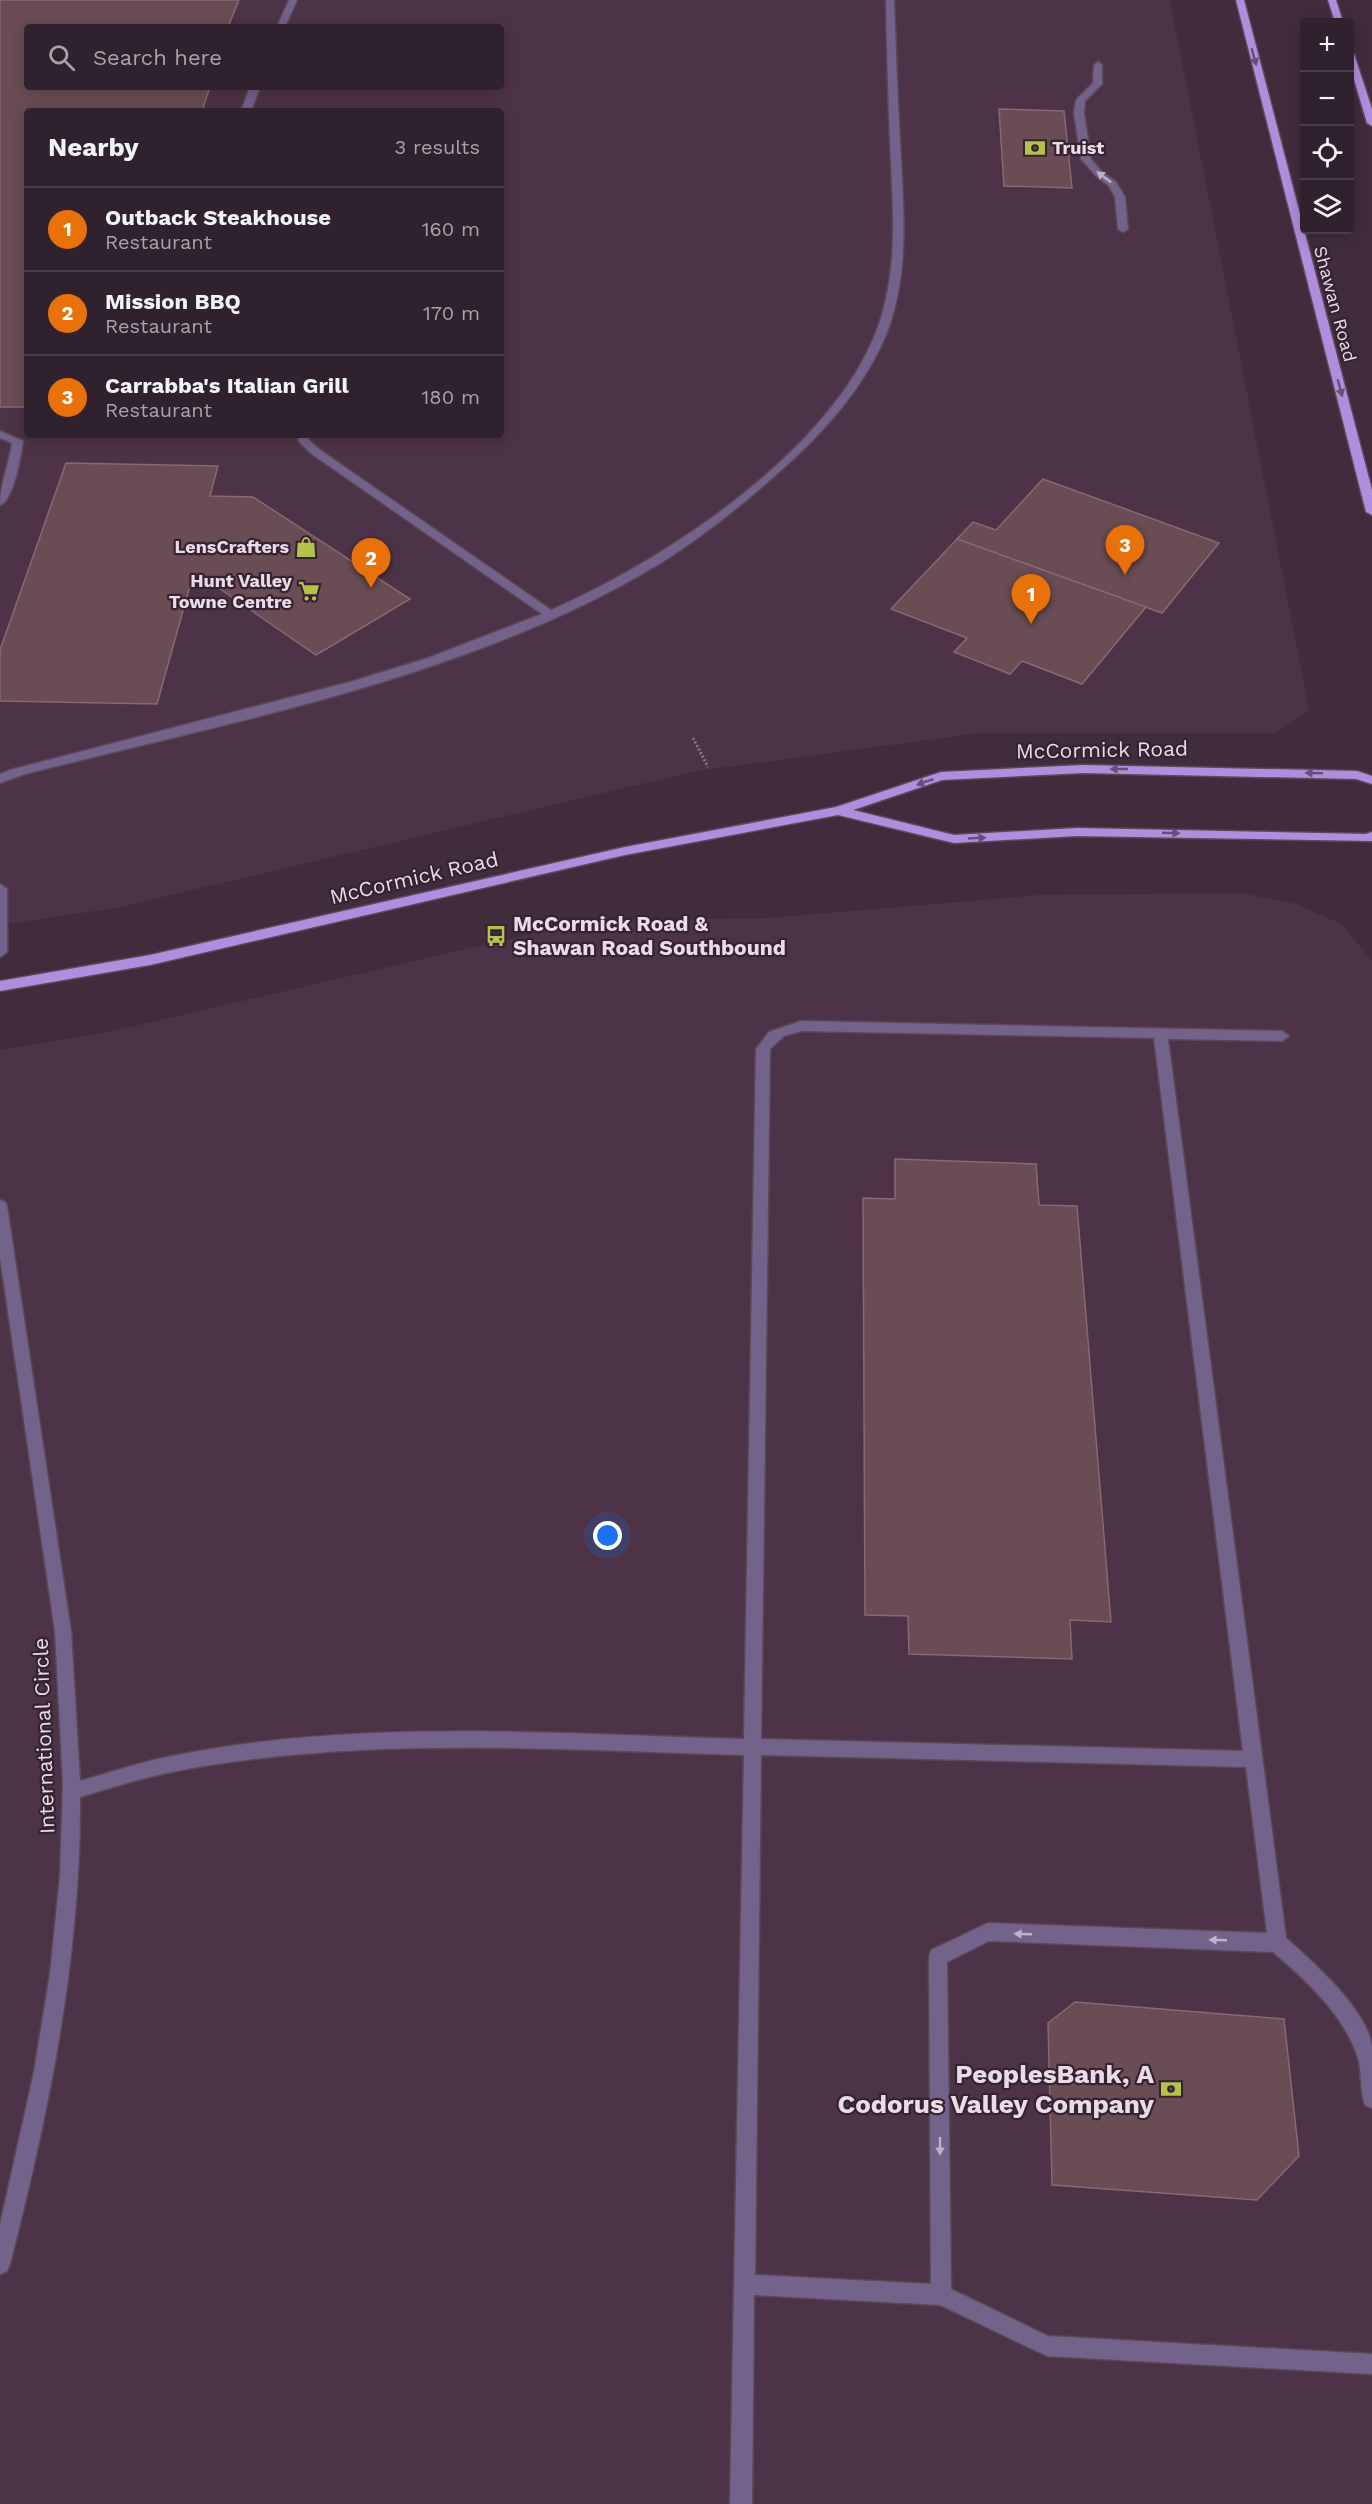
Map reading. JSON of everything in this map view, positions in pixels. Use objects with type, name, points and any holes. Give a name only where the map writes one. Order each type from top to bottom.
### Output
[{"type":"main road","name":"Shawan Road","points":[[1239,0],[1372,512]]},
{"type":"main road","points":[[1332,0],[1338,18]]},
{"type":"main road","points":[[1354,67],[1372,123]]},
{"type":"main road","name":"McCormick Road","points":[[0,986],[139,962],[625,851],[838,811],[941,776],[1011,772],[1186,770],[1357,775],[1372,780]]},
{"type":"main road","name":"McCormick Road","points":[[838,811],[954,840],[1077,832],[1367,838],[1372,836]]},
{"type":"street","points":[[282,24],[293,0]]},
{"type":"street","points":[[0,778],[365,683],[472,648],[551,615],[659,558],[732,509],[813,435],[841,400],[876,342],[889,308],[900,251],[890,0]]},
{"type":"street","points":[[1098,65],[1097,84],[1081,100],[1079,113],[1086,159],[1098,173],[1113,184],[1120,197],[1123,229]]},
{"type":"street","points":[[247,108],[254,90]]},
{"type":"street","points":[[0,434],[18,441],[14,466],[0,502]]},
{"type":"street","points":[[303,438],[316,452],[551,615]]},
{"type":"street","points":[[0,889],[0,952]]},
{"type":"street","points":[[741,2504],[760,1072],[763,1049],[768,1039],[781,1030],[801,1026],[1282,1036]]},
{"type":"street","points":[[1160,1034],[1276,1942]]},
{"type":"street","name":"International Circle","points":[[0,1206],[3,1252],[63,1631],[69,1699],[71,1792],[69,1874],[60,1974],[49,2048],[26,2168],[0,2264]]},
{"type":"street","points":[[71,1792],[171,1764],[255,1750],[357,1742],[466,1740],[1252,1759]]},
{"type":"street","points":[[941,2295],[938,1958],[988,1932],[1276,1942],[1313,1973],[1343,2008],[1368,2057],[1372,2098]]},
{"type":"street","points":[[743,2284],[941,2295],[1047,2346],[1372,2364]]},
{"type":"path","points":[[693,738],[708,767]]},
{"type":"shaded area","points":[[0,0],[1170,0],[1309,709],[1276,733],[980,733],[697,771],[116,908],[0,925]]},
{"type":"shaded area","points":[[1241,893],[1297,904],[1341,924],[1372,961],[1372,2504],[0,2504],[0,1050],[104,1033],[535,933],[629,921],[769,918],[1038,895]]},
{"type":"building","points":[[0,0],[239,0],[229,24],[24,24],[24,90],[209,90],[203,108],[24,108],[24,407],[0,407]]},
{"type":"building","name":"Truist","points":[[999,109],[1064,111],[1072,188],[1004,186]]},
{"type":"building","name":"Hunt Valley Towne Centre","points":[[66,463],[218,466],[210,496],[253,497],[410,599],[316,655],[210,582],[191,582],[157,704],[0,701],[0,650]]},
{"type":"building","points":[[1043,479],[1219,543],[1162,613],[957,539],[973,522],[996,530]]},
{"type":"building","points":[[957,539],[1146,607],[1082,684],[1022,661],[1010,674],[954,652],[967,638],[891,609]]},
{"type":"building","points":[[895,1159],[1036,1164],[1039,1205],[1077,1206],[1111,1622],[1070,1620],[1072,1659],[909,1654],[908,1616],[865,1615],[863,1198],[895,1199]]},
{"type":"building","name":"PeoplesBank, A Codorus Valley Company","points":[[1075,2002],[1284,2019],[1299,2156],[1257,2200],[1052,2185],[1048,2023]]},
{"type":"place","name":"Truist","points":[[1035,148]]},
{"type":"place","name":"LensCrafters","points":[[306,547]]},
{"type":"place","name":"Carrabba's Italian Grill","points":[[1125,575]]},
{"type":"place","name":"Mission BBQ","points":[[371,588]]},
{"type":"place","name":"Hunt Valley Towne Centre","points":[[309,591]]},
{"type":"place","name":"Outback Steakhouse","points":[[1031,624]]},
{"type":"place","name":"McCormick Road & Shawan Road Southbound","points":[[496,936]]},
{"type":"place","name":"PeoplesBank, A Codorus Valley Company","points":[[1171,2089]]}]
